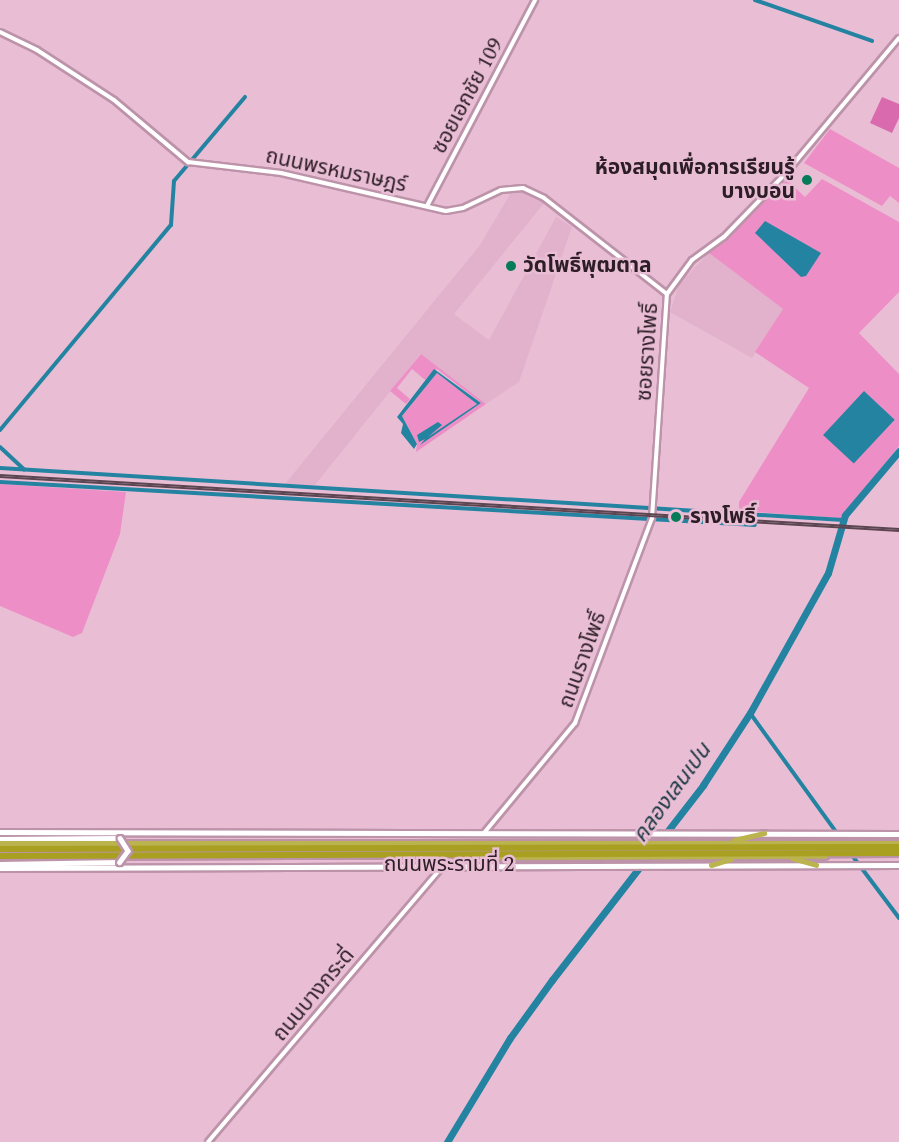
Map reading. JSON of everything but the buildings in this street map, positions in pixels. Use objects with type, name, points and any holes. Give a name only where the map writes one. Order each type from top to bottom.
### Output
[{"type":"highway","points":[[681,842],[738,839],[764,833]]},
{"type":"highway","name":"ถนนพระรามที่ 2","points":[[0,841],[681,842],[899,845]]},
{"type":"highway","points":[[0,849],[899,845]]},
{"type":"highway","points":[[0,857],[899,855]]},
{"type":"highway","name":"ถนนพระรามที่ 2","points":[[0,857],[651,858],[899,855]]},
{"type":"highway","points":[[786,856],[816,865]]},
{"type":"highway","points":[[711,865],[739,857]]},
{"type":"main road","name":"ถนนพระรามที่ 2","points":[[0,832],[899,834]]},
{"type":"main road","points":[[0,841],[120,838],[128,849],[120,862],[0,866]]},
{"type":"main road","name":"ถนนพระรามที่ 2","points":[[0,866],[899,865]]},
{"type":"street","name":"ซอยเอกชัย 109","points":[[427,206],[535,0]]},
{"type":"street","name":"ถนนพรหมราษฎร์","points":[[0,32],[38,50],[114,100],[188,162],[281,173],[427,206],[456,210],[510,187],[528,190],[667,294]]},
{"type":"street","name":"ซอยรางโพธิ์","points":[[654,508],[667,294],[692,260],[723,237],[786,173],[899,38]]},
{"type":"street","name":"ถนนรางโพธิ์","points":[[484,833],[575,723],[652,520],[654,508]]},
{"type":"street","name":"ถนนบางกระดี่","points":[[208,1142],[442,866]]},
{"type":"shaded area","points":[[882,97],[899,104],[899,118],[892,133],[870,123]]},
{"type":"shaded area","points":[[830,129],[899,168],[899,203],[890,196],[882,206],[804,163]]},
{"type":"shaded area","points":[[822,179],[899,222],[899,292],[859,333],[899,374],[899,446],[841,518],[739,511],[739,502],[809,388],[755,352],[783,309],[709,253],[787,180],[805,197]]},
{"type":"shaded area","points":[[512,191],[530,193],[545,202],[454,314],[489,340],[556,217],[572,227],[519,382],[486,404],[420,354],[315,485],[285,484],[480,245]]},
{"type":"shaded area","points":[[709,253],[783,309],[752,358],[670,312],[679,284]]},
{"type":"shaded area","points":[[421,354],[486,404],[416,452],[417,444],[402,416],[437,373],[477,404],[419,444],[481,403],[437,369],[425,380],[412,369],[397,388],[410,399],[406,404],[390,391]]},
{"type":"shaded area","points":[[0,484],[126,492],[120,534],[82,633],[73,637],[0,606]]},
{"type":"water","points":[[765,221],[821,253],[806,276],[801,277],[755,233]]},
{"type":"water","points":[[434,369],[481,403],[420,445],[425,439],[419,442],[417,435],[438,422],[442,425],[428,437],[477,404],[437,373],[402,416],[417,444],[414,449],[401,433],[403,424],[397,417]]},
{"type":"water","points":[[864,391],[895,420],[854,464],[823,435]]},
{"type":"waterway","points":[[755,0],[872,41]]},
{"type":"waterway","points":[[0,430],[171,225],[174,181],[245,97]]},
{"type":"waterway","points":[[0,447],[24,469]]},
{"type":"waterway","name":"คลองเลนเปน","points":[[447,1142],[510,1038],[703,785],[750,713],[828,573],[845,515],[899,451]]},
{"type":"waterway","points":[[0,468],[843,520]]},
{"type":"waterway","points":[[0,482],[755,525]]},
{"type":"waterway","points":[[750,713],[844,843]]},
{"type":"waterway","points":[[851,854],[899,918]]},
{"type":"railway","points":[[0,476],[899,530]]},
{"type":"place","name":"ห้องสมุดเพื่อการเรียนรู้ บางบอน","points":[[807,180]]},
{"type":"place","name":"วัดโพธิ์พุฒตาล","points":[[511,266]]},
{"type":"place","name":"รางโพธิ์","points":[[676,517]]}]
